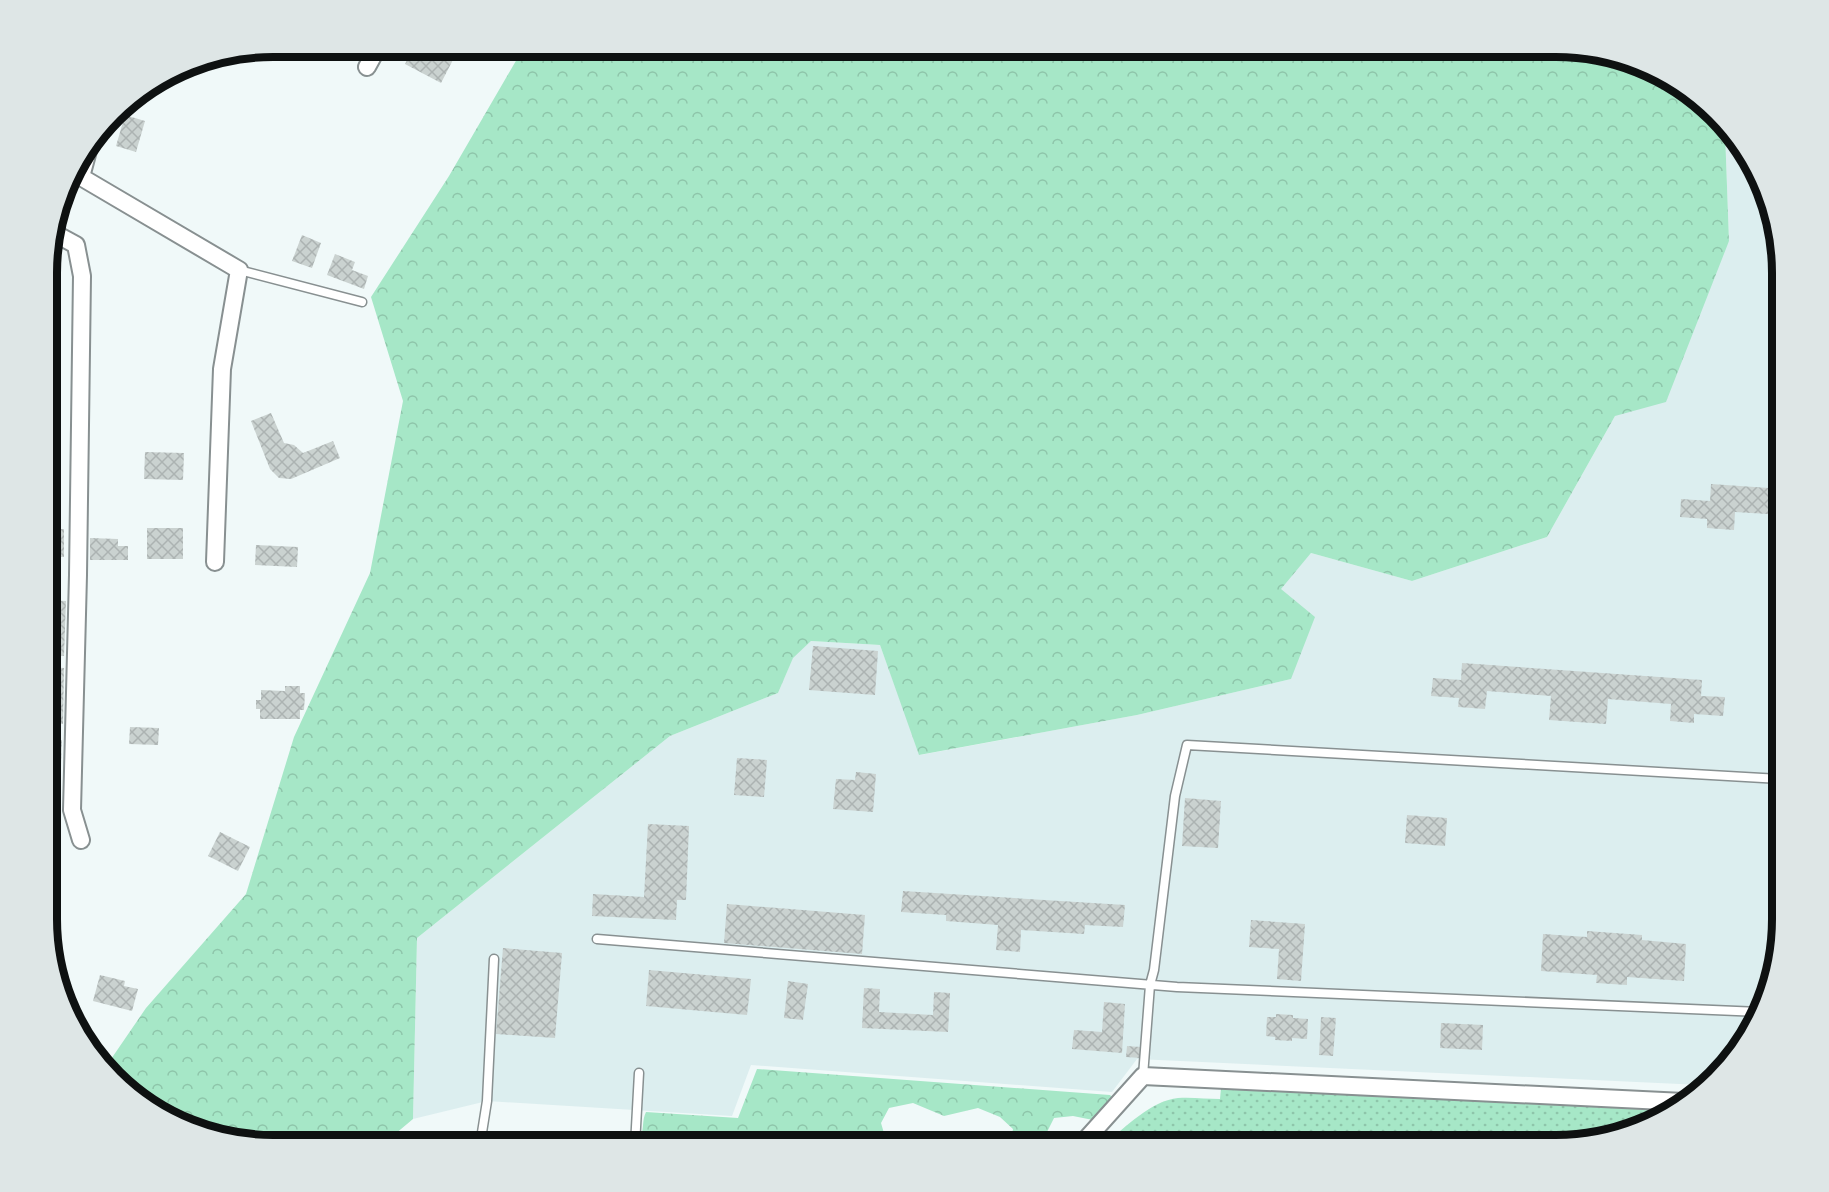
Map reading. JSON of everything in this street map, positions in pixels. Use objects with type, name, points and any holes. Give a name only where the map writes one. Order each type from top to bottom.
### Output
[{"type":"street","points":[[367,67],[372,57]]},
{"type":"street","points":[[79,177],[239,270],[222,369],[214,562]]},
{"type":"street","points":[[60,236],[76,245],[82,276],[72,810],[81,840]]},
{"type":"street","points":[[1090,1135],[1143,1076],[1672,1101]]},
{"type":"lane","points":[[239,270],[362,302]]},
{"type":"lane","points":[[1143,1076],[1150,985],[1154,970],[1175,796],[1187,745],[1772,778]]},
{"type":"lane","points":[[597,939],[1150,985],[1752,1012]]},
{"type":"lane","points":[[482,1135],[487,1101],[494,959]]},
{"type":"lane","points":[[636,1135],[639,1073]]},
{"type":"shaded area","points":[[1725,139],[1736,153],[1756,190],[1765,217],[1772,258],[1772,934],[1765,975],[1750,1015],[1727,1051],[1694,1085],[1137,1059],[1112,1092],[751,1065],[732,1116],[487,1101],[413,1119],[417,938],[670,736],[778,693],[793,657],[811,641],[880,645],[920,755],[1137,715],[1291,679],[1280,589],[1311,553],[1412,581],[1547,537],[1615,416],[1729,241]]},
{"type":"green space","points":[[518,57],[1571,57],[1612,64],[1652,79],[1688,102],[1718,130],[1725,139],[1729,241],[1666,402],[1615,416],[1547,537],[1412,581],[1311,553],[1281,589],[1315,617],[1291,679],[1137,715],[919,755],[880,645],[811,641],[793,658],[778,693],[670,736],[417,938],[413,1119],[394,1135],[258,1135],[217,1128],[190,1119],[153,1099],[130,1081],[110,1061],[146,1008],[246,894],[294,737],[370,573],[403,401],[371,297],[449,176]]},
{"type":"green space","points":[[757,1069],[1110,1095],[1114,1099],[1093,1120],[1073,1116],[1054,1118],[1046,1135],[1012,1135],[1013,1129],[1000,1117],[978,1108],[944,1116],[913,1103],[889,1108],[881,1123],[885,1135],[641,1135],[646,1112],[738,1118]]},
{"type":"green space","points":[[1221,1088],[1657,1110],[1626,1124],[1571,1135],[1116,1135],[1149,1109],[1168,1100],[1178,1098],[1220,1099]]},
{"type":"building","points":[[409,57],[454,57],[441,83],[405,64]]},
{"type":"building","points":[[125,115],[145,121],[136,152],[116,146]]},
{"type":"building","points":[[302,235],[321,243],[312,268],[292,261]]},
{"type":"building","points":[[335,254],[355,262],[352,270],[368,276],[364,289],[327,275]]},
{"type":"building","points":[[271,413],[284,443],[294,445],[303,453],[333,441],[340,458],[291,479],[279,478],[270,469],[251,421]]},
{"type":"building","points":[[145,452],[184,453],[183,480],[144,479]]},
{"type":"building","points":[[1711,484],[1772,488],[1772,514],[1735,512],[1734,530],[1707,528],[1707,519],[1680,517],[1681,499],[1710,501]]},
{"type":"building","points":[[147,528],[183,528],[183,559],[147,559]]},
{"type":"building","points":[[57,529],[64,529],[64,557],[57,557]]},
{"type":"building","points":[[90,538],[118,539],[118,546],[128,546],[128,560],[90,560]]},
{"type":"building","points":[[256,545],[298,547],[297,567],[255,565]]},
{"type":"building","points":[[57,600],[66,601],[64,656],[57,656]]},
{"type":"building","points":[[813,646],[878,651],[875,695],[809,690]]},
{"type":"building","points":[[1462,663],[1702,680],[1701,696],[1725,697],[1723,716],[1694,714],[1694,723],[1670,721],[1671,704],[1608,699],[1606,724],[1549,720],[1551,696],[1487,691],[1485,709],[1458,707],[1459,698],[1431,696],[1433,678],[1461,680]]},
{"type":"building","points":[[57,668],[64,668],[63,724],[57,724]]},
{"type":"building","points":[[285,686],[300,686],[300,693],[305,693],[304,710],[300,710],[300,719],[260,719],[260,709],[256,709],[256,700],[261,700],[261,690],[285,691]]},
{"type":"building","points":[[130,727],[159,728],[158,745],[129,744]]},
{"type":"building","points":[[57,740],[62,740],[60,796],[57,796]]},
{"type":"building","points":[[737,758],[767,760],[764,797],[734,795]]},
{"type":"building","points":[[856,772],[876,774],[873,812],[833,809],[836,779],[855,780]]},
{"type":"building","points":[[1185,798],[1221,801],[1218,848],[1182,846]]},
{"type":"building","points":[[1407,815],[1447,818],[1445,846],[1405,843]]},
{"type":"building","points":[[648,824],[689,826],[686,900],[677,900],[676,920],[592,916],[593,894],[644,897]]},
{"type":"building","points":[[220,832],[250,847],[238,871],[208,856]]},
{"type":"building","points":[[903,891],[1125,905],[1123,927],[1085,925],[1084,934],[1021,930],[1020,952],[996,950],[998,925],[946,921],[946,915],[901,912]]},
{"type":"building","points":[[727,904],[865,915],[862,954],[724,943]]},
{"type":"building","points":[[1251,920],[1305,924],[1301,981],[1277,979],[1279,949],[1249,947]]},
{"type":"building","points":[[1587,931],[1642,935],[1642,940],[1686,944],[1684,981],[1627,977],[1627,985],[1596,983],[1597,975],[1541,971],[1543,934],[1587,937]]},
{"type":"building","points":[[503,948],[562,953],[555,1038],[496,1034]]},
{"type":"building","points":[[649,970],[751,979],[747,1015],[646,1006]]},
{"type":"building","points":[[100,975],[125,981],[124,986],[138,989],[132,1011],[93,1001]]},
{"type":"building","points":[[788,981],[808,984],[803,1020],[784,1018]]},
{"type":"building","points":[[864,988],[880,989],[879,1012],[933,1015],[934,992],[950,993],[948,1032],[862,1028]]},
{"type":"building","points":[[1104,1002],[1125,1004],[1122,1053],[1072,1049],[1074,1030],[1102,1032]]},
{"type":"building","points":[[1276,1014],[1308,1019],[1307,1039],[1275,1040],[1275,1037],[1266,1036],[1267,1017],[1276,1017]]},
{"type":"building","points":[[1321,1017],[1336,1018],[1333,1056],[1319,1055]]},
{"type":"building","points":[[1441,1023],[1483,1025],[1482,1050],[1440,1048]]},
{"type":"building","points":[[1127,1046],[1141,1047],[1140,1058],[1126,1057]]}]
